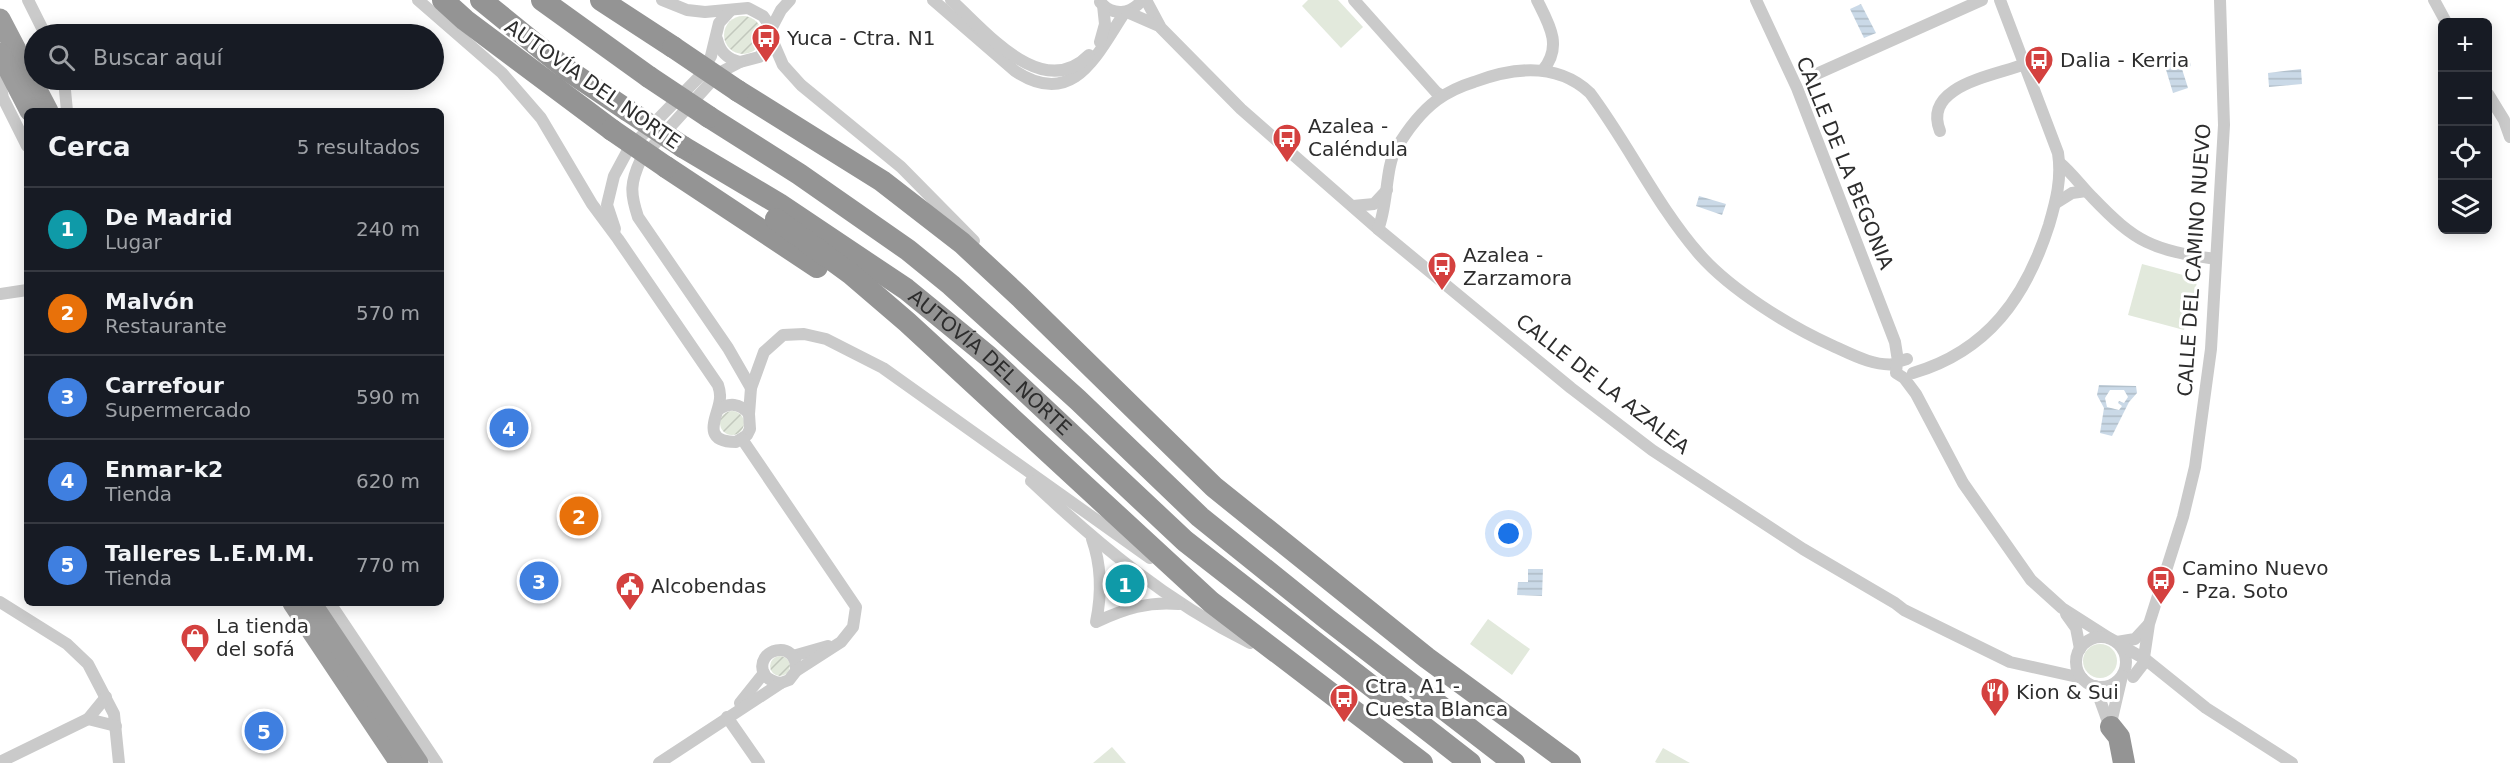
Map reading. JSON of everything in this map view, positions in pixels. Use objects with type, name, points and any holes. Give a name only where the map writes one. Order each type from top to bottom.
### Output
[{"type":"highway","points":[[443,0],[465,20],[612,130],[845,285],[970,380]]},
{"type":"highway","name":"AUTOVÍA DEL NORTE","points":[[481,0],[566,69],[686,150],[779,204],[906,289],[988,356],[1185,541],[1470,763]]},
{"type":"highway","name":"AUTOVÍA DEL NORTE","points":[[542,0],[649,77],[799,174],[908,250],[951,285],[1078,400],[1200,517],[1336,627],[1514,763]]},
{"type":"highway","points":[[603,1],[738,91],[882,181],[962,243],[1214,487],[1428,658],[1570,763]]},
{"type":"highway","points":[[0,18],[24,64]]},
{"type":"highway","points":[[0,53],[28,108]]},
{"type":"highway","points":[[37,90],[46,108]]},
{"type":"highway","points":[[686,150],[725,183],[851,274],[907,322],[1211,602],[1422,763]]},
{"type":"highway","points":[[295,606],[400,763]]},
{"type":"highway","points":[[313,606],[418,763]]},
{"type":"highway","points":[[1249,630],[1262,635],[1435,763]]},
{"type":"highway","points":[[1428,658],[1544,763]]},
{"type":"highway","points":[[2111,727],[2119,737],[2124,763]]},
{"type":"street","points":[[27,0],[40,24]]},
{"type":"street","points":[[418,0],[502,73],[541,118],[591,204],[618,239],[718,385],[721,396],[713,422],[716,434],[728,442],[742,440],[750,429],[751,388],[764,352],[783,335],[804,334],[826,339],[883,369],[1211,602]]},
{"type":"street","points":[[662,0],[687,10],[705,12],[748,8],[763,0]]},
{"type":"street","points":[[751,388],[728,348],[638,217],[631,195],[634,176],[641,159],[719,73],[740,62],[759,57],[767,48],[770,33],[781,10],[790,0]]},
{"type":"street","points":[[933,0],[1029,80],[1045,85],[1066,82],[1083,72],[1126,12],[1144,0]]},
{"type":"street","points":[[951,0],[1012,55],[1032,66],[1050,70],[1083,62],[1100,42],[1104,30],[1101,2]]},
{"type":"street","name":"CALLE DE LA AZALEA","points":[[1144,0],[1161,28],[1241,109],[1378,229],[1571,388],[1652,450],[1803,549],[1904,610],[2010,662],[2082,678]]},
{"type":"street","points":[[1354,0],[1442,96]]},
{"type":"street","points":[[1537,0],[1554,39],[1552,55],[1543,70]]},
{"type":"street","name":"CALLE DE LA BEGONIA","points":[[1756,0],[1797,88],[1895,342],[1900,361],[1913,363],[1910,376]]},
{"type":"street","points":[[1812,76],[1982,0]]},
{"type":"street","points":[[2000,0],[2052,133],[2060,163],[2055,203],[2030,273],[2018,296],[1995,327],[1950,358],[1910,376],[1916,394],[1963,483],[2031,580],[2062,608],[2145,659],[2206,708],[2292,763]]},
{"type":"street","name":"CALLE DEL CAMINO NUEVO","points":[[2145,659],[2149,624],[2183,517],[2195,467],[2211,349],[2224,126],[2220,0]]},
{"type":"street","points":[[2434,0],[2444,18]]},
{"type":"street","name":"CALLE DE LA AZALEA","points":[[1101,2],[1109,10],[1126,12],[1161,28]]},
{"type":"street","points":[[748,8],[763,16],[783,64],[801,85],[902,167],[1006,273],[1020,297]]},
{"type":"street","points":[[618,239],[607,205],[614,176],[628,150],[701,75],[717,39],[719,23],[730,11]]},
{"type":"street","points":[[717,39],[727,57],[740,62]]},
{"type":"street","points":[[1940,131],[1937,124],[1937,108],[1948,93],[1973,81],[2025,64]]},
{"type":"street","points":[[1378,229],[1384,210],[1394,151],[1423,112],[1442,96],[1486,77],[1517,70],[1543,70],[1564,76],[1590,93],[1680,228],[1701,255],[1726,279],[1807,335],[1865,359],[1884,364],[1900,361]]},
{"type":"street","points":[[0,82],[3,98],[24,140]]},
{"type":"street","points":[[64,90],[67,108]]},
{"type":"street","points":[[2492,102],[2504,120],[2510,137]]},
{"type":"street","points":[[2060,163],[2118,224],[2145,243],[2177,253],[2216,259]]},
{"type":"street","points":[[1353,207],[1374,204],[1387,189]]},
{"type":"street","points":[[2055,203],[2072,194],[2086,191]]},
{"type":"street","points":[[0,294],[24,290]]},
{"type":"street","points":[[718,410],[724,406],[738,405],[749,414]]},
{"type":"street","points":[[659,763],[727,717],[789,680],[796,671],[841,642],[853,627],[856,608],[742,440]]},
{"type":"street","points":[[995,448],[1092,538],[1181,605],[1294,665]]},
{"type":"street","points":[[1092,538],[1100,561],[1101,599],[1096,622],[1125,608],[1166,603],[1181,605]]},
{"type":"street","points":[[0,602],[67,644],[88,664],[106,697],[116,726],[119,763]]},
{"type":"street","points":[[332,606],[437,763]]},
{"type":"street","points":[[2062,608],[2076,628],[2080,649],[2077,664],[2082,678],[2095,686],[2111,727],[2117,763]]},
{"type":"street","points":[[2080,649],[2093,639],[2115,642],[2135,639],[2149,624]]},
{"type":"street","points":[[781,683],[770,680],[764,672],[763,662],[769,653],[774,650],[783,650],[793,656],[841,642]]},
{"type":"street","points":[[2111,727],[2126,662],[2115,642]]},
{"type":"street","points":[[793,656],[796,671]]},
{"type":"street","points":[[2122,680],[2145,659]]},
{"type":"street","points":[[727,717],[751,691],[764,672]]},
{"type":"street","points":[[2095,686],[2152,674],[2167,677]]},
{"type":"street","points":[[0,762],[88,719],[106,697]]},
{"type":"street","points":[[727,717],[759,763]]},
{"type":"street","points":[[88,719],[116,726]]},
{"type":"shaded area","points":[[1308,0],[1338,0],[1363,27],[1341,48],[1302,6]]},
{"type":"shaded area","points":[[743,16],[756,22],[762,35],[756,48],[743,54],[730,48],[724,35],[730,22]]},
{"type":"shaded area","points":[[2142,264],[2198,279],[2184,330],[2128,315]]},
{"type":"shaded area","points":[[732,411],[740,415],[744,423],[740,431],[732,435],[724,431],[720,423],[724,415]]},
{"type":"shaded area","points":[[1488,619],[1530,649],[1512,675],[1470,644]]},
{"type":"shaded area","points":[[2100,644],[2112,649],[2117,661],[2112,673],[2100,678],[2088,673],[2083,661],[2088,649]]},
{"type":"shaded area","points":[[776,656],[784,656],[790,662],[790,670],[784,676],[776,676],[770,670],[770,662]]},
{"type":"shaded area","points":[[1112,747],[1126,763],[1093,763]]},
{"type":"shaded area","points":[[1663,748],[1690,763],[1655,762]]},
{"type":"water","points":[[1861,4],[1876,33],[1864,38],[1850,9]]},
{"type":"water","points":[[2179,58],[2189,58],[2191,66],[2182,69],[2188,88],[2173,93],[2164,63]]},
{"type":"water","points":[[2301,69],[2302,84],[2269,87],[2268,73]]},
{"type":"water","points":[[1699,196],[1726,204],[1722,215],[1696,206]]},
{"type":"water","points":[[2099,385],[2136,386],[2137,393],[2129,402],[2112,436],[2100,433],[2104,408],[2097,395]],"holes":[[[2110,390],[2124,390],[2128,397],[2124,403],[2119,401],[2118,403],[2122,406],[2119,410],[2107,407],[2105,398]]]},
{"type":"water","points":[[1528,569],[1543,569],[1542,596],[1517,595],[1518,582],[1528,582]]},
{"type":"place","name":"Yuca - Ctra. N1","points":[[766,64]]},
{"type":"place","name":"Dalia - Kerria","points":[[2039,86]]},
{"type":"place","name":"Azalea - Caléndula","points":[[1287,164]]},
{"type":"place","name":"Azalea - Zarzamora","points":[[1442,292]]},
{"type":"place","name":"Enmar-k2","points":[[509,428]]},
{"type":"place","name":"Malvón","points":[[579,516]]},
{"type":"place","name":"Carrefour","points":[[539,581]]},
{"type":"place","name":"De Madrid","points":[[1125,584]]},
{"type":"place","name":"Camino Nuevo - Pza. Soto","points":[[2161,606]]},
{"type":"place","name":"Alcobendas","points":[[630,612]]},
{"type":"place","name":"La tienda del sofá","points":[[195,664]]},
{"type":"place","name":"Kion & Sui","points":[[1995,718]]},
{"type":"place","name":"Ctra. A1 - Cuesta Blanca","points":[[1344,724]]},
{"type":"place","name":"Talleres L.E.M.M.","points":[[264,731]]}]
